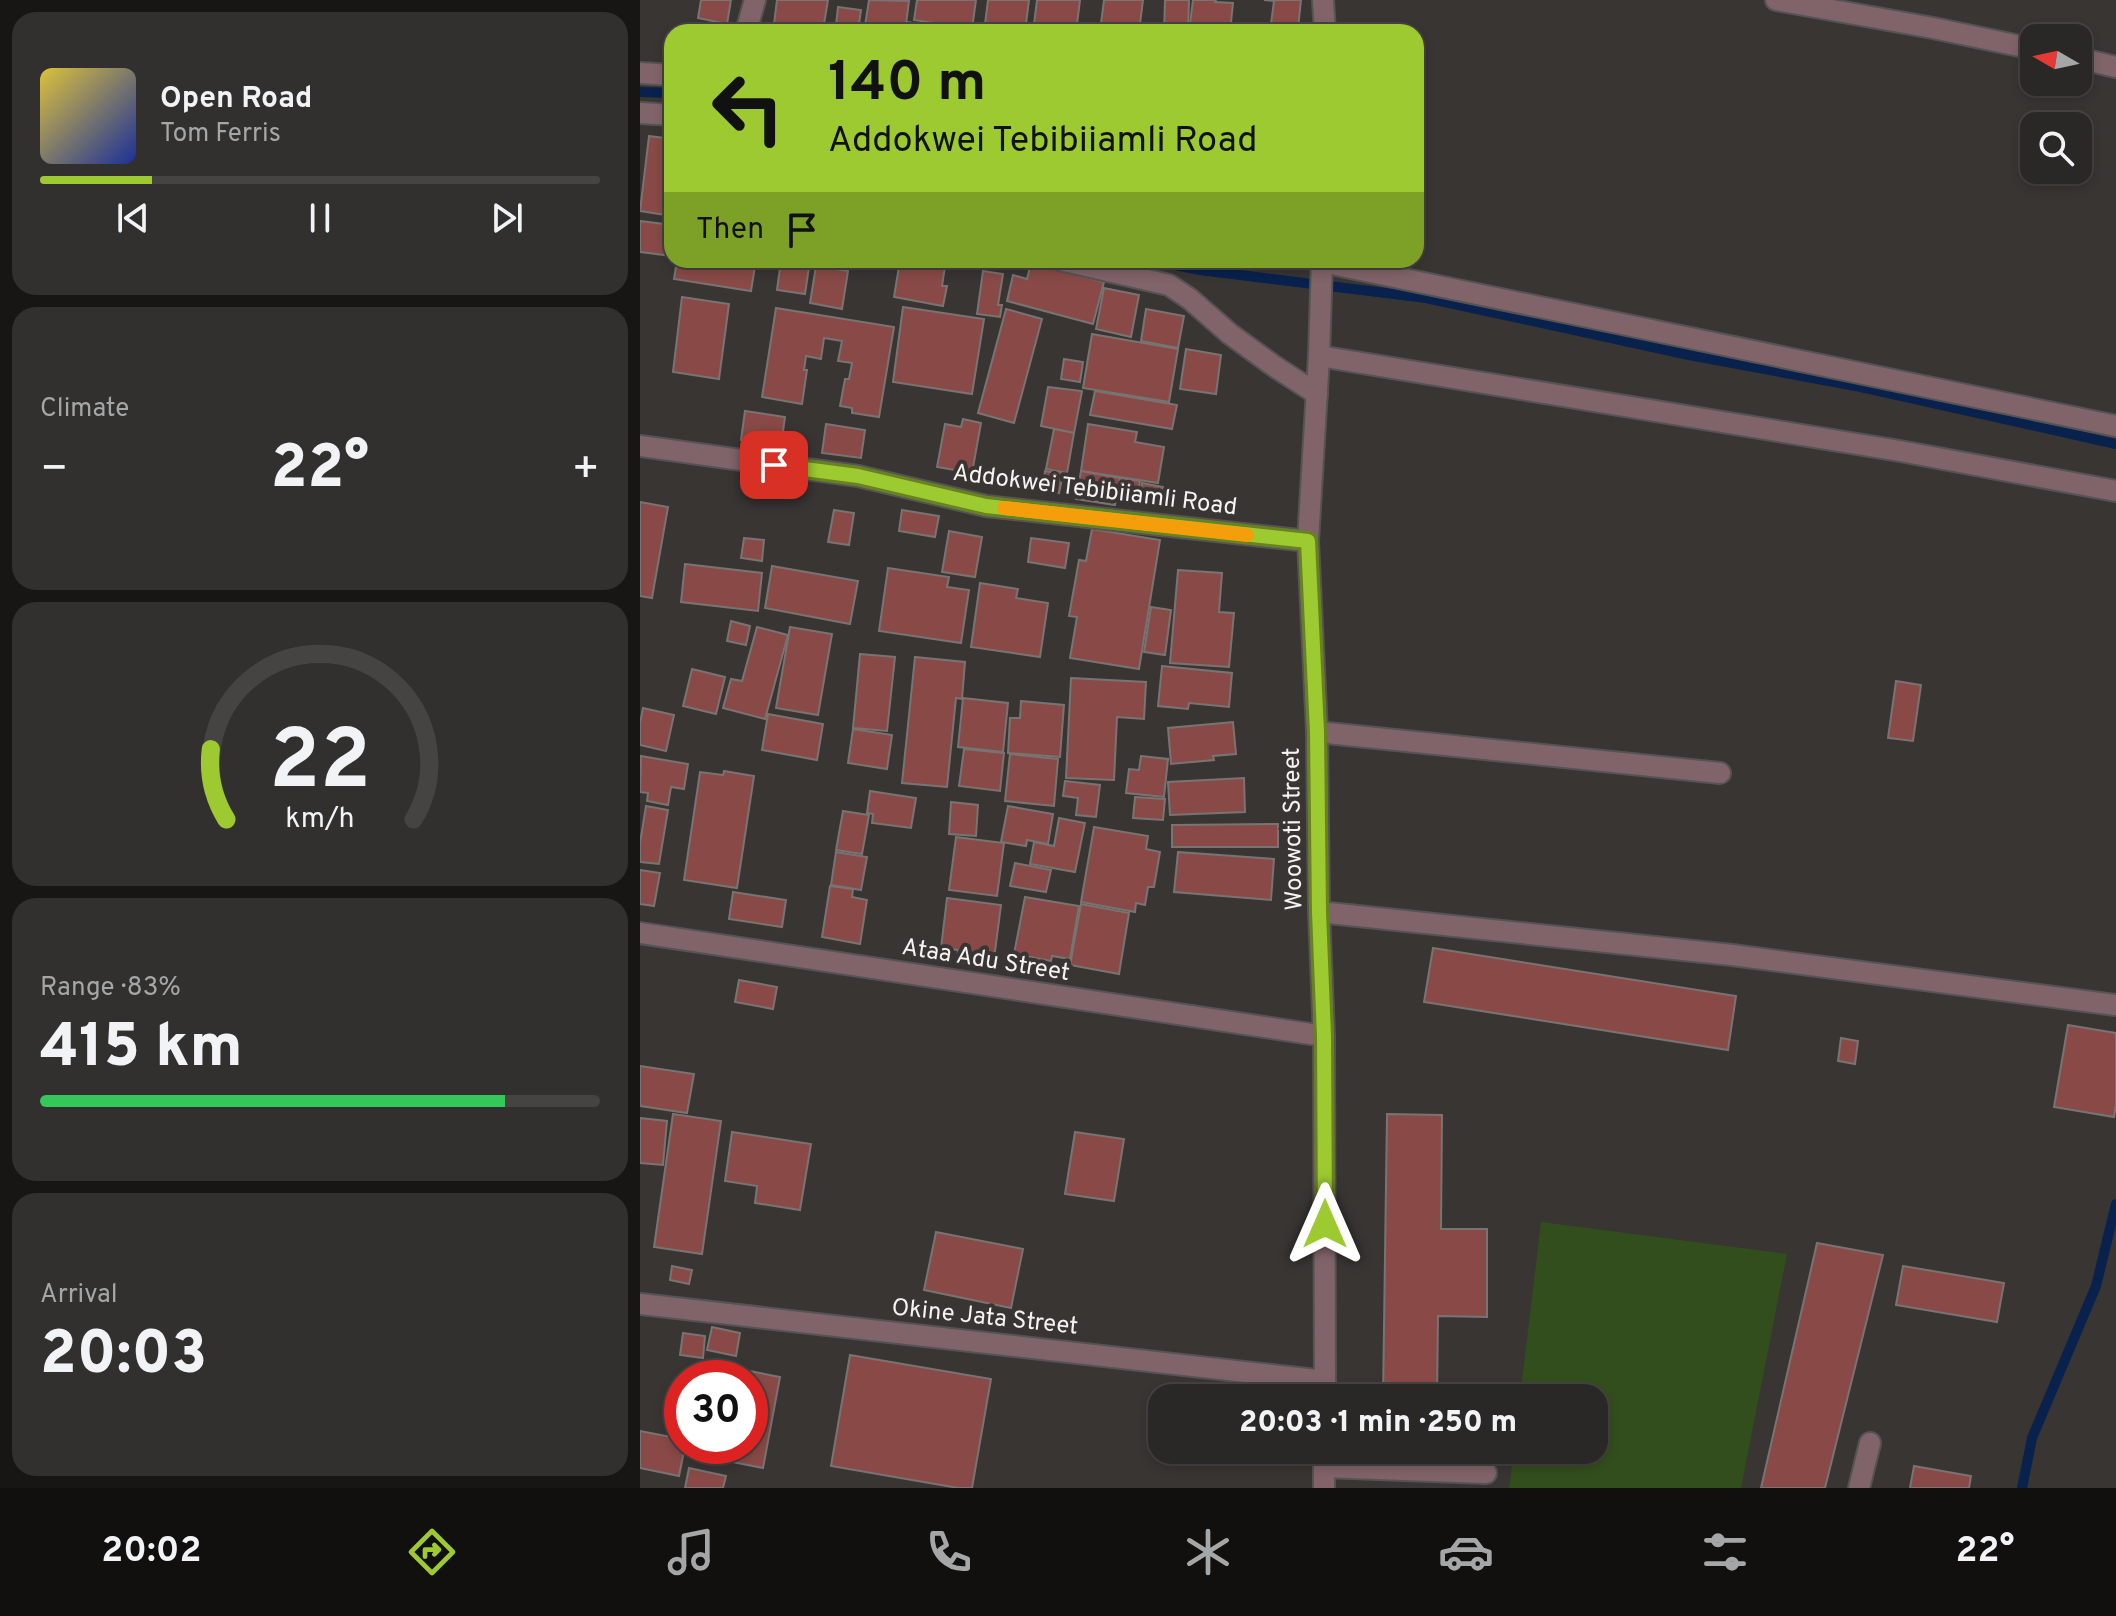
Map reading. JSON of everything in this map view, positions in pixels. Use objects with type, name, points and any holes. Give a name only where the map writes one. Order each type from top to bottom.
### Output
[{"type":"street","points":[[748,24],[755,0]]},
{"type":"street","points":[[1323,0],[1324,24]]},
{"type":"street","points":[[1776,0],[2020,46]]},
{"type":"street","points":[[2092,61],[2116,67]]},
{"type":"street","points":[[640,73],[664,74]]},
{"type":"street","points":[[640,113],[664,114]]},
{"type":"street","points":[[1095,268],[1169,285],[1241,342],[1317,394]]},
{"type":"street","name":"Woowoti Street","points":[[1322,268],[1308,541],[1317,732],[1324,1036],[1325,1384]]},
{"type":"street","points":[[1327,268],[2116,426]]},
{"type":"street","points":[[1319,356],[1900,451],[2116,491]]},
{"type":"street","name":"Addokwei Tebibiiamli Road","points":[[640,446],[858,476],[986,506],[1308,541]]},
{"type":"street","points":[[1317,732],[1720,773]]},
{"type":"street","points":[[1319,912],[1732,955],[2116,1005]]},
{"type":"street","name":"Ataa Adu Street","points":[[640,933],[1324,1036]]},
{"type":"street","name":"Okine Jata Street","points":[[640,1304],[1285,1384]]},
{"type":"street","points":[[1859,1488],[1870,1443]]},
{"type":"street","points":[[1324,1464],[1324,1488]]},
{"type":"street","points":[[1389,1464],[1486,1473]]},
{"type":"green space","points":[[1541,1222],[1787,1254],[1741,1488],[1509,1488],[1512,1464],[1608,1464],[1608,1384],[1522,1384]]},
{"type":"building","points":[[701,0],[731,0],[727,24],[698,18]]},
{"type":"building","points":[[777,0],[828,0],[824,24],[774,24]]},
{"type":"building","points":[[869,0],[909,1],[906,24],[865,24]]},
{"type":"building","points":[[917,0],[976,0],[973,24],[914,20]]},
{"type":"building","points":[[988,0],[1029,0],[1026,24],[985,24]]},
{"type":"building","points":[[1037,0],[1080,0],[1077,24],[1034,24]]},
{"type":"building","points":[[1104,0],[1143,0],[1140,24],[1101,24]]},
{"type":"building","points":[[1165,0],[1189,0],[1188,24],[1164,24]]},
{"type":"building","points":[[1193,0],[1233,3],[1231,24],[1190,24]]},
{"type":"building","points":[[1264,0],[1301,0],[1298,24],[1271,24],[1274,1]]},
{"type":"building","points":[[838,7],[861,10],[859,24],[836,24]]},
{"type":"building","points":[[649,136],[664,138],[664,215],[640,211]]},
{"type":"building","points":[[640,221],[664,224],[664,255],[640,252]]},
{"type":"building","points":[[676,268],[755,268],[751,291],[674,279]]},
{"type":"building","points":[[780,268],[809,268],[805,294],[777,290]]},
{"type":"building","points":[[816,268],[848,271],[842,309],[810,303]]},
{"type":"building","points":[[899,268],[945,268],[942,286],[947,286],[943,306],[894,297]]},
{"type":"building","points":[[1030,268],[1050,268],[1104,282],[1093,324],[1007,301],[1013,275],[1027,279]]},
{"type":"building","points":[[983,271],[1003,274],[998,305],[1002,305],[1000,317],[977,314]]},
{"type":"building","points":[[1104,288],[1139,295],[1131,337],[1096,329]]},
{"type":"building","points":[[682,297],[729,304],[719,379],[673,372]]},
{"type":"building","points":[[903,307],[984,319],[972,394],[893,382]]},
{"type":"building","points":[[776,308],[894,327],[879,417],[852,413],[852,408],[840,406],[845,379],[849,379],[852,363],[838,361],[842,341],[824,338],[821,359],[806,356],[802,404],[762,397]]},
{"type":"building","points":[[1006,309],[1042,319],[1014,423],[978,413]]},
{"type":"building","points":[[1146,309],[1184,316],[1178,348],[1141,341]]},
{"type":"building","points":[[1092,334],[1178,349],[1169,402],[1083,388]]},
{"type":"building","points":[[1186,349],[1221,355],[1216,394],[1180,389]]},
{"type":"building","points":[[1064,359],[1083,362],[1080,382],[1061,379]]},
{"type":"building","points":[[1048,387],[1082,391],[1074,433],[1041,426]]},
{"type":"building","points":[[1095,391],[1177,405],[1172,429],[1090,415]]},
{"type":"building","points":[[745,411],[785,417],[781,446],[741,440]]},
{"type":"building","points":[[963,419],[981,423],[972,473],[937,467],[945,424],[961,427]]},
{"type":"building","points":[[826,424],[865,430],[861,458],[822,453]]},
{"type":"building","points":[[1088,424],[1137,432],[1135,442],[1164,447],[1158,483],[1081,471]]},
{"type":"building","points":[[1054,429],[1074,433],[1067,473],[1046,469]]},
{"type":"building","points":[[1045,471],[1063,474],[1059,493],[1042,490]]},
{"type":"building","points":[[1081,471],[1120,478],[1115,505],[1076,499]]},
{"type":"building","points":[[1067,475],[1079,477],[1076,495],[1065,493]]},
{"type":"building","points":[[1122,478],[1140,481],[1136,503],[1119,501]]},
{"type":"building","points":[[1142,483],[1163,487],[1160,507],[1139,504]]},
{"type":"building","points":[[640,502],[668,507],[652,598],[640,596]]},
{"type":"building","points":[[834,510],[854,513],[849,545],[828,542]]},
{"type":"building","points":[[902,510],[939,516],[935,537],[899,531]]},
{"type":"building","points":[[1092,529],[1160,540],[1139,669],[1070,658],[1077,617],[1069,616],[1079,560],[1086,561]]},
{"type":"building","points":[[949,531],[982,537],[975,577],[942,572]]},
{"type":"building","points":[[744,538],[764,540],[762,561],[741,558]]},
{"type":"building","points":[[1031,538],[1069,543],[1065,568],[1028,562]]},
{"type":"building","points":[[685,564],[762,573],[758,611],[681,602]]},
{"type":"building","points":[[772,566],[858,581],[850,624],[765,608]]},
{"type":"building","points":[[888,568],[949,577],[947,587],[969,590],[961,643],[879,631]]},
{"type":"building","points":[[1178,570],[1222,573],[1219,612],[1234,613],[1229,667],[1170,663]]},
{"type":"building","points":[[980,583],[1018,589],[1016,598],[1048,603],[1040,657],[971,647]]},
{"type":"building","points":[[1151,607],[1171,610],[1165,655],[1144,652]]},
{"type":"building","points":[[731,621],[750,626],[746,645],[727,641]]},
{"type":"building","points":[[757,627],[788,635],[765,719],[723,708],[731,679],[742,681]]},
{"type":"building","points":[[790,627],[832,634],[818,715],[776,708]]},
{"type":"building","points":[[860,654],[895,657],[887,731],[853,728]]},
{"type":"building","points":[[915,657],[965,662],[962,699],[956,698],[947,787],[902,783]]},
{"type":"building","points":[[1162,666],[1232,673],[1229,707],[1189,703],[1188,709],[1158,706]]},
{"type":"building","points":[[692,669],[725,677],[716,714],[683,706]]},
{"type":"building","points":[[1071,678],[1146,682],[1144,719],[1117,717],[1114,780],[1066,778]]},
{"type":"building","points":[[1896,681],[1921,685],[1913,741],[1888,738]]},
{"type":"building","points":[[963,698],[1008,703],[1003,752],[958,747]]},
{"type":"building","points":[[1021,701],[1064,705],[1060,757],[1008,753],[1010,718],[1020,718]]},
{"type":"building","points":[[643,708],[674,715],[666,751],[640,745]]},
{"type":"building","points":[[768,714],[823,724],[817,760],[762,750]]},
{"type":"building","points":[[1233,722],[1236,754],[1213,756],[1214,760],[1171,764],[1168,728]]},
{"type":"building","points":[[853,729],[892,735],[887,769],[848,763]]},
{"type":"building","points":[[964,749],[1004,753],[1000,791],[959,786]]},
{"type":"building","points":[[1010,754],[1058,759],[1054,806],[1005,801]]},
{"type":"building","points":[[641,756],[688,764],[684,789],[671,787],[668,805],[647,801],[648,793],[640,792]]},
{"type":"building","points":[[1141,756],[1168,759],[1164,797],[1126,793],[1129,769],[1139,770]]},
{"type":"building","points":[[724,771],[754,776],[737,888],[684,880],[700,772],[723,775]]},
{"type":"building","points":[[1244,778],[1245,812],[1170,815],[1168,782]]},
{"type":"building","points":[[1065,781],[1100,785],[1096,817],[1076,815],[1078,798],[1063,796]]},
{"type":"building","points":[[870,791],[916,798],[911,828],[872,823],[873,814],[867,813]]},
{"type":"building","points":[[1135,797],[1165,799],[1163,820],[1133,818]]},
{"type":"building","points":[[951,802],[978,805],[976,836],[949,834]]},
{"type":"building","points":[[646,806],[668,810],[659,864],[640,862]]},
{"type":"building","points":[[1008,806],[1053,814],[1048,844],[1027,840],[1026,846],[1001,842]]},
{"type":"building","points":[[843,811],[869,815],[862,854],[836,850]]},
{"type":"building","points":[[1059,818],[1085,823],[1075,872],[1030,864],[1034,842],[1054,846]]},
{"type":"building","points":[[1278,824],[1278,847],[1172,847],[1172,825]]},
{"type":"building","points":[[1094,827],[1148,836],[1146,849],[1160,852],[1154,887],[1148,887],[1145,905],[1136,903],[1135,912],[1081,902]]},
{"type":"building","points":[[956,837],[1004,843],[997,896],[949,890]]},
{"type":"building","points":[[836,852],[867,857],[861,890],[831,885]]},
{"type":"building","points":[[1178,852],[1274,859],[1271,900],[1174,892]]},
{"type":"building","points":[[1015,863],[1051,870],[1046,892],[1010,886]]},
{"type":"building","points":[[640,870],[660,873],[654,906],[640,904]]},
{"type":"building","points":[[830,886],[853,889],[852,897],[867,900],[860,944],[822,937]]},
{"type":"building","points":[[733,892],[786,900],[782,927],[729,919]]},
{"type":"building","points":[[1025,897],[1079,906],[1070,959],[1052,956],[1051,961],[1014,954]]},
{"type":"building","points":[[947,898],[1001,905],[993,967],[957,962],[958,950],[941,948]]},
{"type":"building","points":[[1081,904],[1129,913],[1119,974],[1070,965]]},
{"type":"building","points":[[1433,948],[1736,996],[1728,1050],[1424,1002]]},
{"type":"building","points":[[739,980],[777,987],[773,1009],[735,1002]]},
{"type":"building","points":[[2068,1025],[2116,1033],[2114,1117],[2054,1107]]},
{"type":"building","points":[[1841,1038],[1858,1041],[1855,1064],[1838,1061]]},
{"type":"building","points":[[640,1066],[694,1074],[687,1113],[640,1106]]},
{"type":"building","points":[[673,1114],[721,1121],[702,1254],[654,1247]]},
{"type":"building","points":[[1387,1114],[1442,1115],[1441,1229],[1487,1229],[1487,1317],[1438,1316],[1437,1384],[1383,1384]]},
{"type":"building","points":[[640,1118],[667,1121],[663,1165],[640,1163]]},
{"type":"building","points":[[732,1132],[811,1144],[800,1210],[755,1203],[757,1186],[725,1181]]},
{"type":"building","points":[[1075,1132],[1124,1139],[1114,1201],[1065,1194]]},
{"type":"building","points":[[936,1232],[1023,1249],[1011,1308],[924,1290]]},
{"type":"building","points":[[1817,1243],[1883,1255],[1825,1488],[1761,1488]]},
{"type":"building","points":[[672,1266],[692,1270],[689,1284],[670,1280]]},
{"type":"building","points":[[1903,1266],[2004,1283],[1997,1322],[1896,1305]]},
{"type":"building","points":[[712,1327],[740,1333],[736,1356],[707,1350]]},
{"type":"building","points":[[683,1333],[705,1336],[703,1358],[680,1355]]},
{"type":"building","points":[[850,1355],[991,1379],[972,1488],[831,1466]]},
{"type":"building","points":[[768,1375],[780,1377],[768,1441]]},
{"type":"building","points":[[640,1431],[664,1436],[664,1464],[681,1464],[679,1476],[640,1468]]},
{"type":"building","points":[[743,1464],[764,1464],[763,1468]]},
{"type":"building","points":[[1914,1466],[1971,1476],[1969,1488],[1910,1488]]},
{"type":"building","points":[[689,1468],[726,1476],[723,1488],[685,1488]]},
{"type":"waterway","points":[[640,92],[664,93]]},
{"type":"waterway","points":[[1190,268],[1426,298],[1689,355],[1861,387],[2116,444]]},
{"type":"waterway","points":[[2022,1488],[2032,1438],[2096,1286],[2116,1204]]},
{"type":"slow traffic","points":[[1004,508],[1247,535]]},
{"type":"route","points":[[774,465],[858,476],[986,506],[1308,541],[1317,732],[1325,1224]]}]
